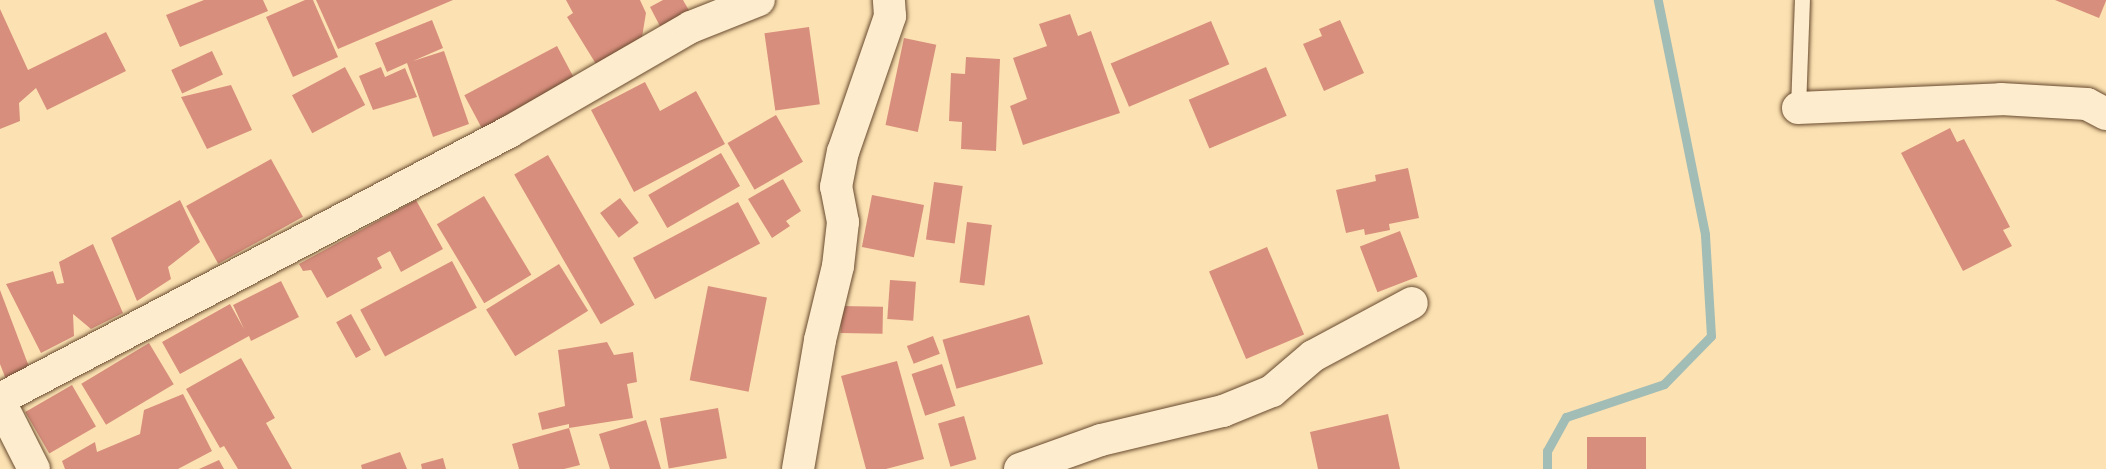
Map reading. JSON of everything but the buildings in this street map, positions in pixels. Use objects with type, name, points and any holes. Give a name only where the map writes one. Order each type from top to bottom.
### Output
[{"type":"street","points":[[34,469],[0,401],[509,132],[691,27],[759,0]]},
{"type":"street","points":[[798,469],[820,340],[838,266],[843,222],[836,187],[843,152],[890,16],[890,0]]},
{"type":"street","points":[[1798,108],[2001,99],[2087,104],[2106,114]]},
{"type":"street","points":[[1020,469],[1101,440],[1223,411],[1272,391],[1312,356],[1412,303]]},
{"type":"lane","points":[[1798,108],[1802,0]]},
{"type":"waterway","points":[[1547,469],[1547,451],[1566,417],[1664,384],[1711,336],[1705,234],[1658,0]]}]
